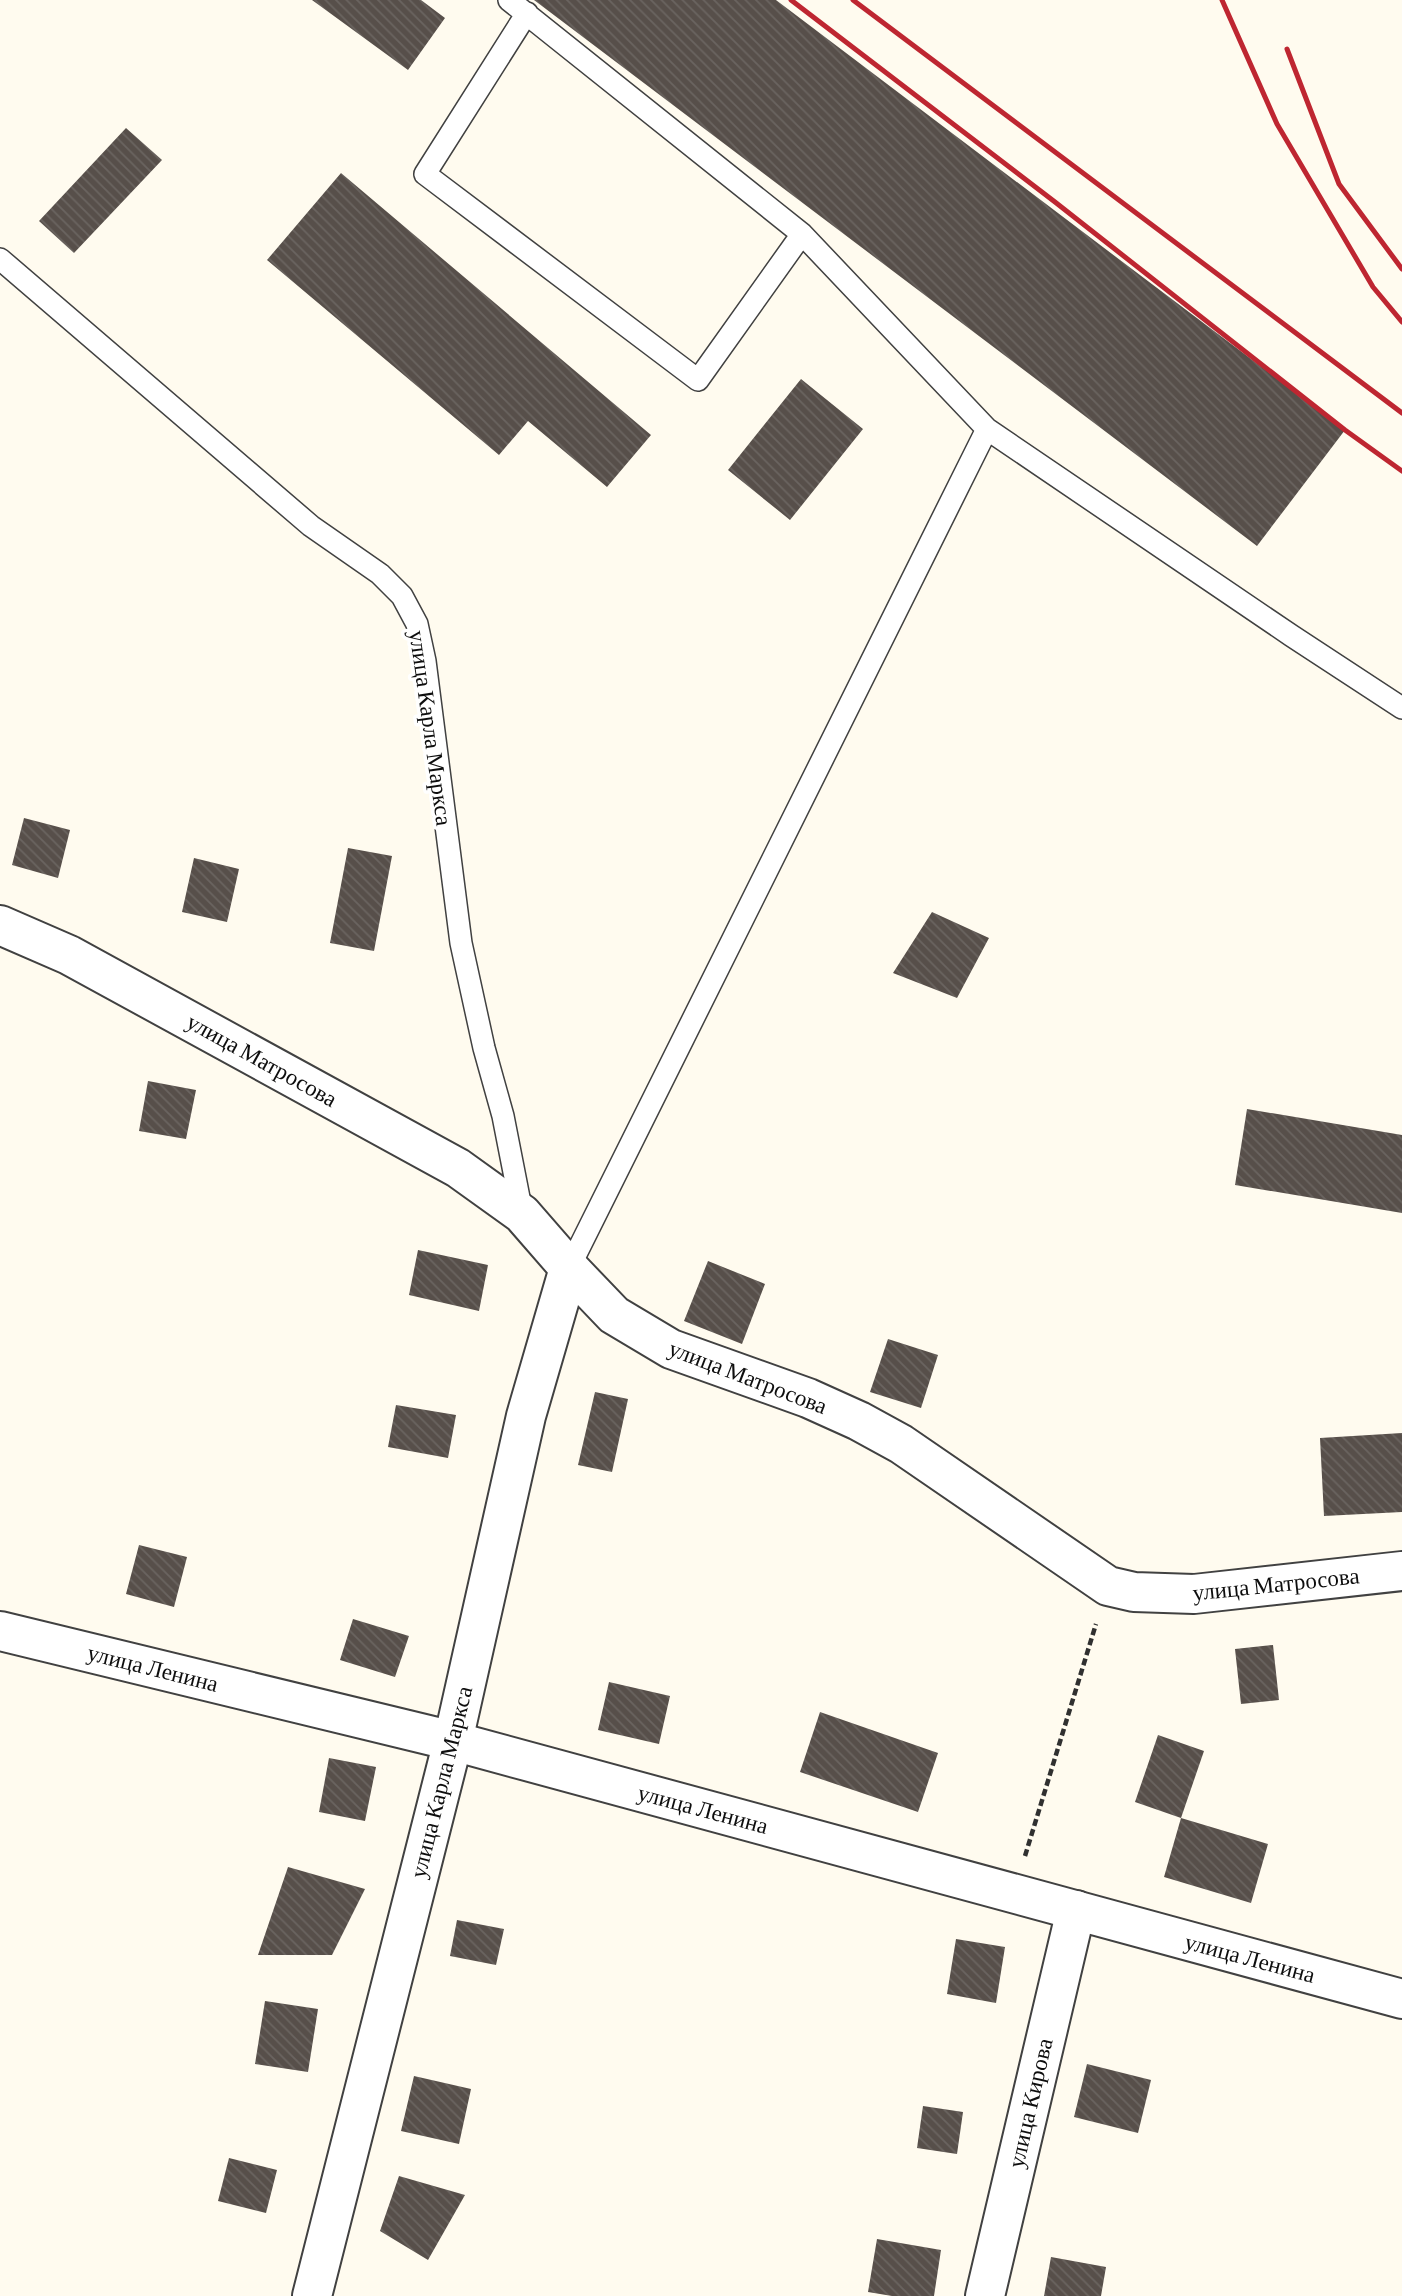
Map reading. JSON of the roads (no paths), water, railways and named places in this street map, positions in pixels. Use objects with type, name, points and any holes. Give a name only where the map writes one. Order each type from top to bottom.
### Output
[{"type":"street","name":"улица Матросова","points":[[0,925],[69,955],[458,1168],[522,1214],[614,1315],[671,1349],[808,1398],[901,1444],[1108,1586],[1134,1592],[1194,1594],[1402,1571]]},
{"type":"street","name":"улица Карла Маркса","points":[[312,2296],[453,1741],[526,1416],[569,1268]]},
{"type":"street","name":"улица Ленина","points":[[0,1631],[453,1741],[1402,1999]]},
{"type":"street","name":"улица Кирова","points":[[985,2296],[1076,1910]]},
{"type":"lane","points":[[509,0],[802,234],[987,429],[1402,708]]},
{"type":"lane","points":[[527,13],[425,174],[698,380],[802,234]]},
{"type":"lane","name":"улица Карла Маркса","points":[[0,259],[311,526],[380,573],[402,596],[417,624],[425,661],[461,943],[484,1048],[503,1116],[522,1214]]},
{"type":"lane","points":[[569,1268],[987,429]]},
{"type":"railway","points":[[791,0],[1055,202],[1345,430],[1402,471]]},
{"type":"railway","points":[[853,0],[1402,413]]},
{"type":"railway","points":[[1222,0],[1277,124],[1373,287],[1402,322]]},
{"type":"railway","points":[[1287,49],[1339,184],[1402,269]]}]
